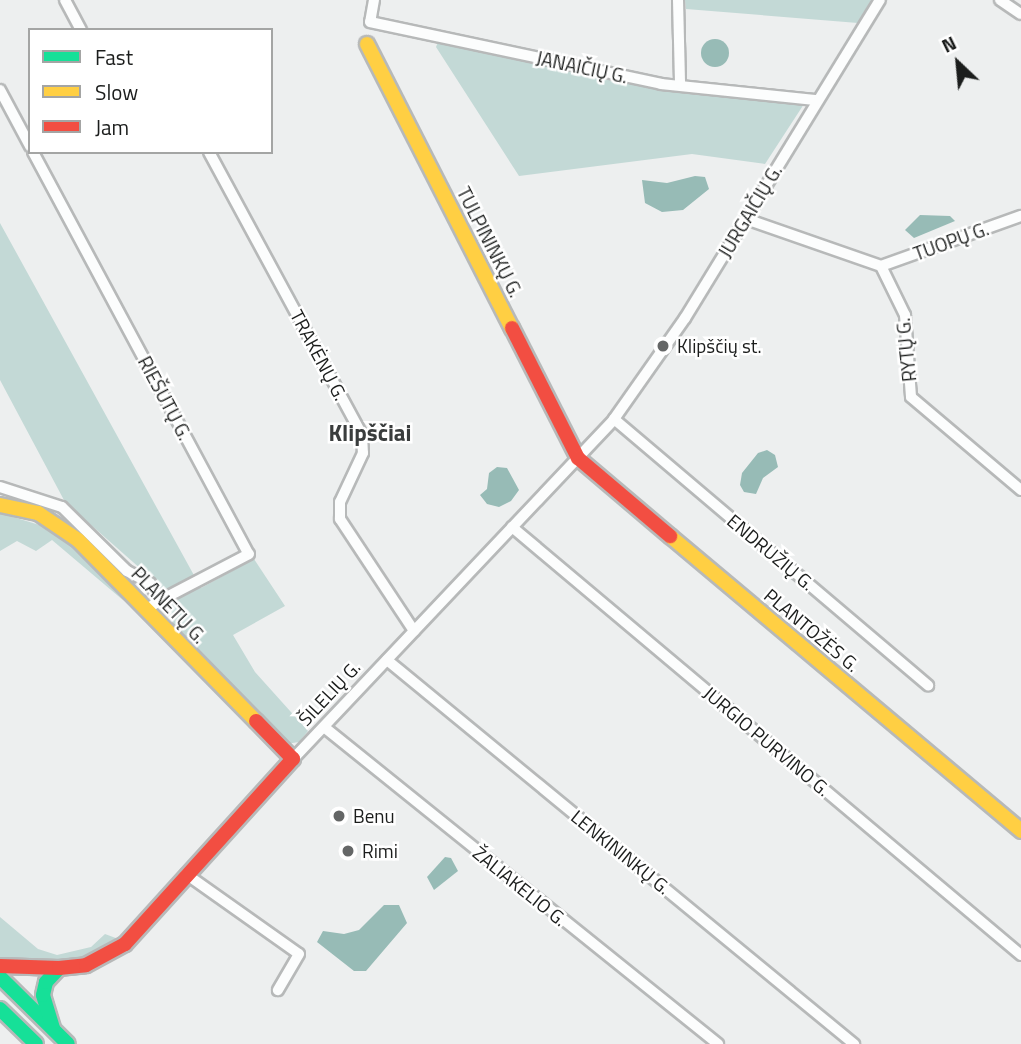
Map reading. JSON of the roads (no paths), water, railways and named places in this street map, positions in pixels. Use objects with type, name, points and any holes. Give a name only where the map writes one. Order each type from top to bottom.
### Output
[{"type":"main road","name":"TULPININKŲ G.","points":[[367,44],[578,458]]},
{"type":"main road","name":"PLANTOŽĖS G.","points":[[578,458],[1021,831]]},
{"type":"main road","name":"PLANETŲ G.","points":[[0,505],[38,513],[65,529],[153,605],[293,760]]},
{"type":"main road","name":"ŠILELIŲ G.","points":[[0,966],[16,970],[86,965],[125,944],[186,874],[293,760]]},
{"type":"main road","points":[[53,1029],[43,995],[46,982],[59,968]]},
{"type":"main road","points":[[0,977],[68,1044]]},
{"type":"main road","points":[[0,1009],[34,1044]]},
{"type":"main road","points":[[0,1030],[34,1044]]},
{"type":"street","points":[[65,0],[80,28]]},
{"type":"street","name":"JANAIČIŲ G.","points":[[374,0],[370,22],[661,84],[817,100]]},
{"type":"street","points":[[678,0],[680,84]]},
{"type":"street","name":"JURGAIČIŲ G.","points":[[614,419],[685,318],[880,0]]},
{"type":"street","points":[[1000,0],[1021,14]]},
{"type":"street","points":[[0,90],[28,142]]},
{"type":"street","name":"RIEŠUTŲ G.","points":[[34,154],[249,554],[153,605]]},
{"type":"street","name":"TRAKĖNŲ G.","points":[[210,154],[362,435],[363,453],[340,502],[340,519],[414,631]]},
{"type":"street","name":"TUOPŲ G.","points":[[881,266],[1021,216]]},
{"type":"street","points":[[746,219],[881,266]]},
{"type":"street","name":"RYTŲ G.","points":[[881,266],[905,315],[911,397],[1021,490]]},
{"type":"street","name":"ŠILELIŲ G.","points":[[293,760],[614,419]]},
{"type":"street","name":"ENDRUŽIŲ G.","points":[[614,419],[928,685]]},
{"type":"street","points":[[0,487],[62,507],[127,571],[150,583],[153,605]]},
{"type":"street","name":"JURGIO PURVINO G.","points":[[512,527],[1021,955]]},
{"type":"street","name":"LENKININKŲ G.","points":[[387,660],[854,1044]]},
{"type":"street","name":"ŽALIAKELIO G.","points":[[324,727],[719,1044]]},
{"type":"street","points":[[186,874],[299,954],[278,990]]},
{"type":"water","points":[[715,39],[725,43],[729,53],[725,63],[715,67],[705,63],[701,53],[705,43]]},
{"type":"water","points":[[695,176],[705,177],[709,189],[683,210],[662,212],[645,203],[642,180],[667,183]]},
{"type":"water","points":[[920,215],[950,216],[955,221],[914,238],[905,230]]},
{"type":"water","points":[[767,450],[775,455],[778,467],[763,478],[756,494],[744,492],[740,485],[742,473],[758,453]]},
{"type":"water","points":[[497,467],[507,468],[519,490],[511,501],[499,507],[487,504],[480,495],[487,489],[489,473]]},
{"type":"water","points":[[445,857],[451,858],[458,871],[434,890],[427,877]]},
{"type":"water","points":[[384,905],[399,905],[407,923],[366,971],[354,971],[317,942],[323,931],[344,934],[359,930]]},
{"type":"place","name":"Klipščių st.","points":[[663,346]]},
{"type":"place","name":"Benu","points":[[339,816]]},
{"type":"place","name":"Rimi","points":[[348,851]]},
{"type":"district","name":"Klipščiai","points":[[370,433]]}]
